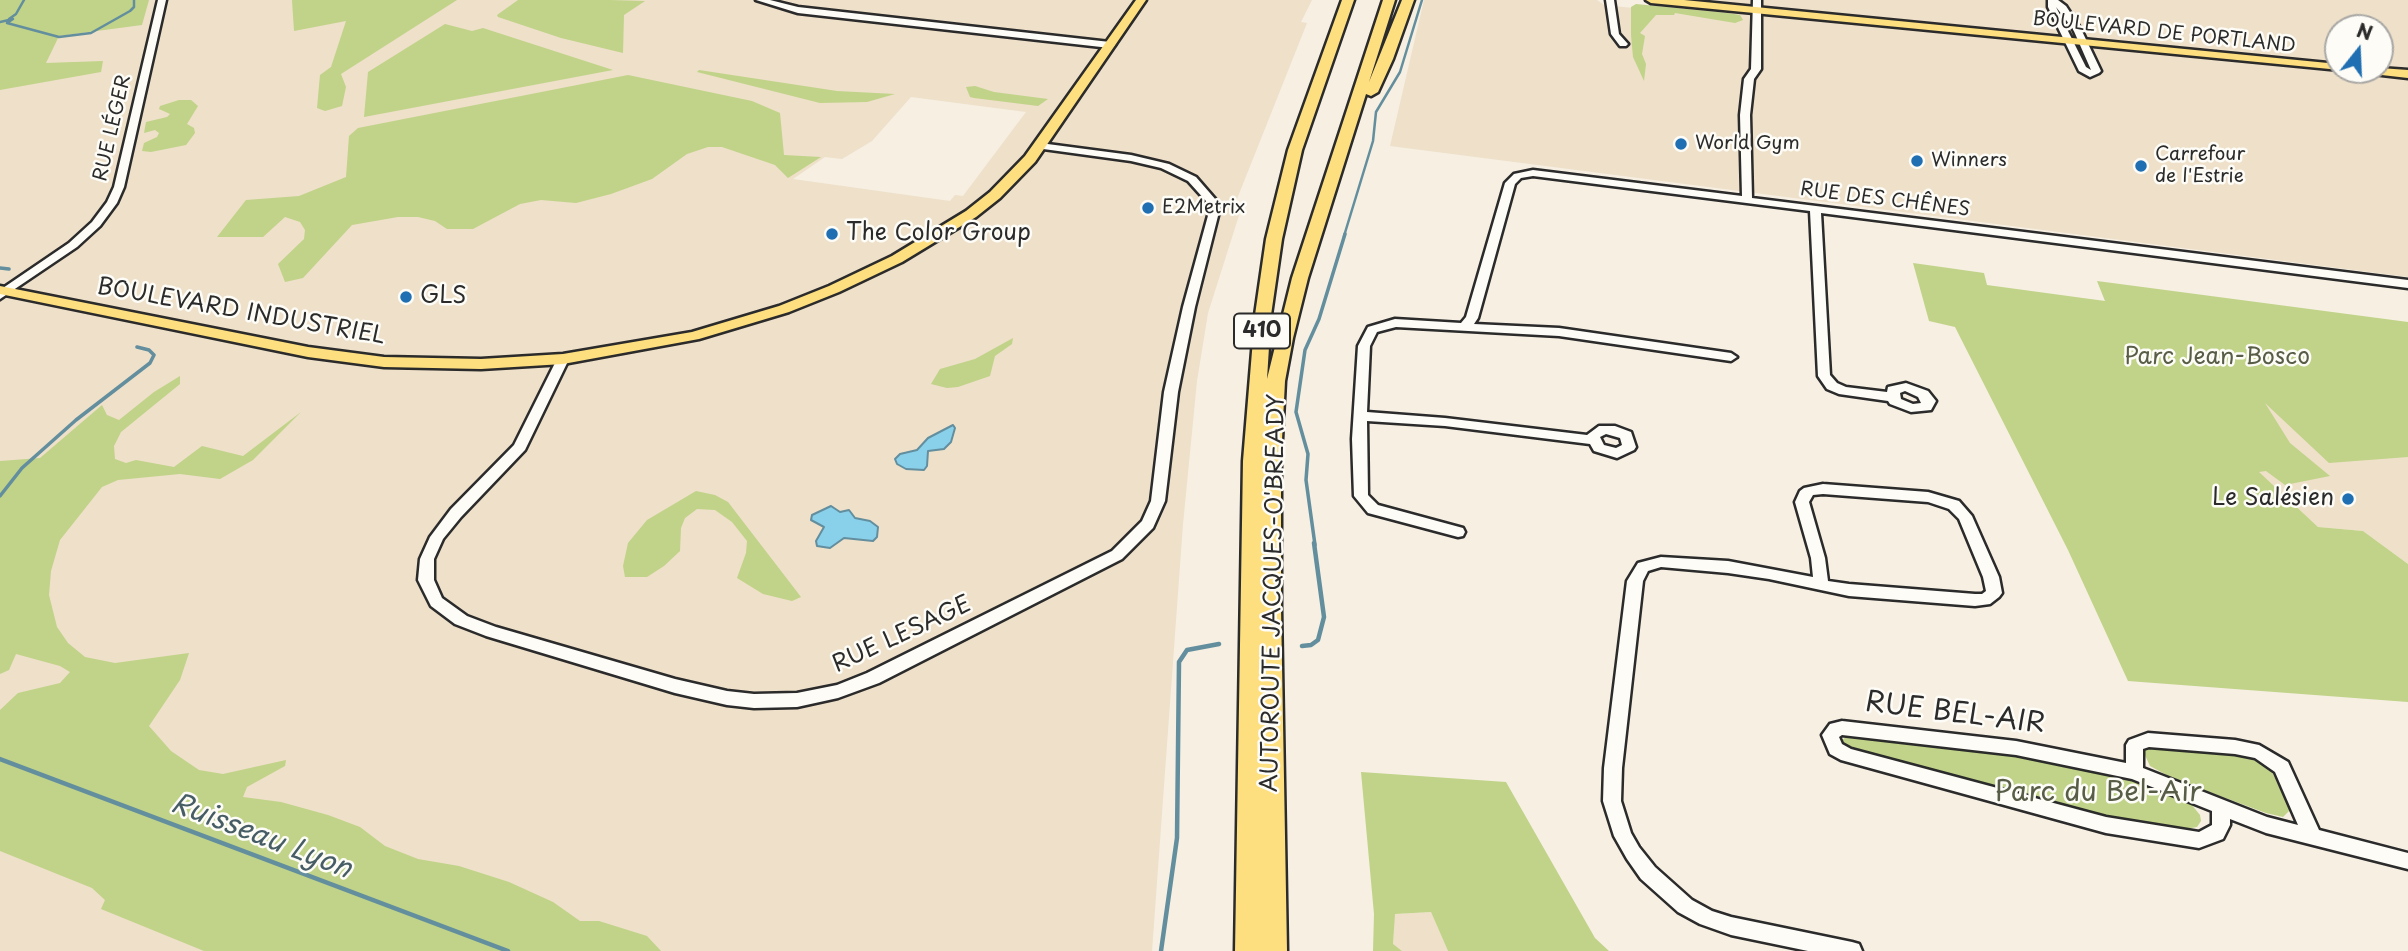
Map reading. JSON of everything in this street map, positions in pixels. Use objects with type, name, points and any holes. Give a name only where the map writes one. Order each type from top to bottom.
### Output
[{"type":"highway","name":"AUTOROUTE JACQUES-O'BREADY","points":[[1274,951],[1270,595],[1275,393],[1289,319],[1390,0]]},
{"type":"highway","points":[[1339,156],[1387,59],[1408,0]]},
{"type":"highway","name":"AUTOROUTE JACQUES-O'BREADY","points":[[1246,951],[1253,461],[1262,332],[1272,252],[1290,168],[1308,108],[1347,2]]},
{"type":"highway","points":[[1273,877],[1287,951]]},
{"type":"main road","name":"BOULEVARD DE PORTLAND","points":[[1651,0],[1754,4]]},
{"type":"main road","name":"BOULEVARD DE PORTLAND","points":[[1727,0],[2324,65]]},
{"type":"main road","name":"BOULEVARD INDUSTRIEL","points":[[2,292],[362,360],[460,364],[563,359],[623,350],[712,331],[784,309],[853,281],[905,255],[971,214],[1012,179],[1040,146],[1140,1]]},
{"type":"main road","name":"BOULEVARD DE PORTLAND","points":[[2082,39],[2324,60]]},
{"type":"street","name":"RUE LÉGER","points":[[2,292],[73,245],[96,224],[112,203],[119,187],[158,8],[162,0]]},
{"type":"street","points":[[760,0],[798,10],[1110,45]]},
{"type":"street","points":[[1611,0],[1615,34],[1623,44],[1625,35],[1620,0]]},
{"type":"street","points":[[2052,0],[2063,8],[2082,39],[2096,71],[2090,74],[2082,69],[2052,6],[2052,0]]},
{"type":"street","points":[[1747,200],[1745,115],[1751,73],[1756,69],[1754,4]]},
{"type":"street","name":"RUE LESAGE","points":[[563,359],[520,447],[456,513],[437,537],[427,559],[426,580],[436,602],[461,620],[492,632],[675,686],[727,698],[754,701],[797,700],[838,691],[873,678],[1117,555],[1148,524],[1158,501],[1171,392],[1189,307],[1211,230],[1214,212],[1211,200],[1192,179],[1165,166],[1131,158],[1040,146]]},
{"type":"street","name":"RUE DES CHÊNES","points":[[1465,326],[1474,314],[1510,183],[1518,176],[1549,173],[2408,284]]},
{"type":"street","points":[[1815,209],[1825,376],[1832,386],[1843,391],[1892,397]]},
{"type":"street","points":[[1458,532],[1384,513],[1366,504],[1359,488],[1364,346],[1372,330],[1395,323],[1465,326],[1583,335],[1731,357]]},
{"type":"street","points":[[1360,416],[1446,422],[1593,440]]},
{"type":"street","points":[[1821,585],[1818,558],[1802,502],[1809,491],[1823,489],[1928,497],[1954,505],[1965,516],[1994,586],[1990,597],[1975,600],[1861,592],[1821,585],[1728,567],[1661,562],[1648,564],[1639,570],[1635,581],[1613,768],[1612,801],[1623,836],[1633,853],[1648,873],[1685,906],[1707,918],[1731,926],[1852,951]]},
{"type":"street","name":"RUE BEL-AIR","points":[[2221,808],[2221,825],[2217,833],[2200,840],[2106,825],[1847,755],[1832,744],[1830,735],[1836,729],[1842,728],[2016,748],[2134,772],[2221,808],[2313,838],[2408,861]]},
{"type":"street","points":[[2134,772],[2135,745],[2148,740],[2235,747],[2259,752],[2282,767],[2313,838]]},
{"type":"shaded area","points":[[0,0],[1312,0],[1301,22],[1307,23],[1235,204],[1241,209],[1208,313],[1197,381],[1183,524],[1152,951],[0,951]],"holes":[[[911,97],[1026,112],[963,196],[955,195],[950,201],[793,179],[825,157],[842,159],[872,141]]]},
{"type":"shaded area","points":[[1424,0],[1597,0],[1604,5],[1633,8],[1654,6],[1654,0],[2408,0],[2408,277],[1390,146]]},
{"type":"shaded area","name":"Le Salésien","points":[[2408,391],[2408,564],[2363,531],[2318,527],[2258,472],[2262,400]]},
{"type":"shaded area","points":[[1431,912],[1448,951],[1402,951],[1393,945],[1394,914]]},
{"type":"green space","points":[[0,0],[149,0],[142,25],[59,36],[46,63],[103,61],[101,72],[0,90]]},
{"type":"green space","points":[[292,0],[457,0],[341,74],[346,87],[342,106],[325,111],[317,108],[320,75],[331,67],[346,21],[294,31]]},
{"type":"green space","points":[[518,0],[645,1],[624,15],[623,53],[561,38],[498,17],[497,15]]},
{"type":"green space","points":[[1636,4],[1727,13],[1740,15],[1743,20],[1735,23],[1675,13],[1656,15],[1640,33],[1645,36],[1642,54],[1646,64],[1644,81],[1633,57],[1631,7]]},
{"type":"green space","points":[[445,24],[472,31],[483,28],[613,70],[364,117],[368,72]]},
{"type":"green space","points":[[699,70],[837,91],[895,94],[867,102],[820,103],[697,72]]},
{"type":"green space","points":[[628,75],[752,101],[780,113],[784,155],[821,157],[788,178],[775,165],[722,147],[708,147],[687,154],[652,179],[611,194],[576,203],[541,200],[520,204],[473,229],[447,229],[435,221],[418,217],[398,217],[352,225],[303,278],[285,282],[278,264],[304,239],[305,230],[300,222],[285,217],[263,237],[217,237],[246,200],[299,196],[346,177],[349,136],[358,128]]},
{"type":"green space","points":[[975,86],[994,92],[1048,99],[1038,106],[970,97],[966,87]]},
{"type":"green space","points":[[179,100],[191,100],[198,106],[187,124],[194,128],[195,133],[186,145],[151,152],[142,151],[144,143],[157,137],[159,133],[155,130],[144,133],[146,122],[167,117],[170,114],[159,109],[160,106]]},
{"type":"green space","name":"Parc Jean-Bosco","points":[[1913,263],[1984,273],[1987,285],[2105,301],[2097,281],[2408,322],[2408,457],[2329,463],[2265,403],[2290,443],[2330,476],[2285,485],[2266,471],[2259,472],[2318,527],[2363,531],[2408,564],[2408,702],[2128,681],[2068,550],[1955,327],[1929,321]]},
{"type":"green space","points":[[1013,338],[1012,344],[995,356],[990,376],[958,387],[947,388],[931,384],[940,369],[975,359]]},
{"type":"green space","points":[[180,376],[180,384],[121,432],[114,446],[115,459],[126,463],[136,460],[174,467],[202,446],[243,456],[301,412],[253,460],[220,479],[180,474],[118,480],[102,487],[60,540],[51,571],[49,595],[57,627],[68,643],[85,657],[115,663],[189,653],[180,680],[149,726],[171,751],[199,770],[223,774],[286,760],[285,766],[247,787],[243,797],[281,802],[328,815],[360,827],[385,846],[418,859],[459,866],[509,882],[553,902],[580,921],[599,921],[647,936],[661,951],[204,951],[101,909],[105,900],[92,888],[0,851],[0,710],[18,693],[60,683],[70,672],[60,666],[16,654],[9,670],[0,674],[0,461],[40,458],[102,405],[107,415],[119,420],[154,392]]},
{"type":"green space","points":[[696,491],[715,495],[728,502],[801,597],[792,601],[763,594],[737,578],[746,553],[747,541],[732,522],[715,510],[697,509],[685,518],[681,528],[680,551],[664,566],[647,577],[625,577],[623,566],[628,543],[647,520]]},
{"type":"green space","name":"Parc du Bel-Air","points":[[1847,736],[2040,758],[2122,774],[2182,797],[2200,815],[2201,821],[2197,827],[2179,830],[2097,817],[1850,750],[1841,741]]},
{"type":"green space","name":"Parc du Bel-Air","points":[[2148,747],[2236,752],[2260,760],[2273,774],[2290,810],[2283,817],[2266,813],[2174,779],[2150,766],[2143,751]]},
{"type":"green space","points":[[1361,772],[1506,782],[1595,938],[1609,951],[1448,951],[1431,912],[1395,914],[1393,944],[1402,951],[1373,951],[1374,914]]},
{"type":"water","points":[[953,425],[955,428],[951,442],[944,449],[928,451],[927,466],[924,470],[906,469],[897,464],[895,459],[900,454],[917,450],[928,438]]},
{"type":"water","points":[[831,506],[840,512],[849,510],[855,518],[870,521],[878,527],[877,537],[873,541],[844,538],[830,548],[817,546],[816,541],[824,527],[811,520],[812,515]]},
{"type":"waterway","points":[[9,19],[16,14],[24,0]]},
{"type":"waterway","points":[[0,22],[13,19],[7,23],[59,37],[91,33],[130,11],[134,7],[134,0]]},
{"type":"waterway","points":[[1344,236],[1373,141],[1376,112],[1400,72],[1422,0]]},
{"type":"waterway","points":[[1315,545],[1306,480],[1308,454],[1296,412],[1305,350],[1319,319],[1345,234]]},
{"type":"waterway","points":[[0,268],[9,269]]},
{"type":"waterway","name":"Ruisseau Lyon","points":[[0,496],[22,468],[76,420],[150,363],[154,355],[149,350],[137,347]]},
{"type":"waterway","points":[[1302,646],[1311,645],[1318,640],[1324,617],[1314,543]]},
{"type":"waterway","points":[[1161,951],[1177,838],[1179,662],[1187,650],[1219,644]]},
{"type":"waterway","name":"Ruisseau Lyon","points":[[0,759],[508,951]]},
{"type":"place","name":"World Gym","points":[[1681,144]]},
{"type":"place","name":"Winners","points":[[1917,161]]},
{"type":"place","name":"Carrefour de l'Estrie","points":[[2141,166]]},
{"type":"place","name":"E2Metrix","points":[[1148,208]]},
{"type":"place","name":"The Color Group","points":[[832,234]]},
{"type":"place","name":"GLS","points":[[406,297]]},
{"type":"place","name":"Le Salésien","points":[[2348,499]]}]
